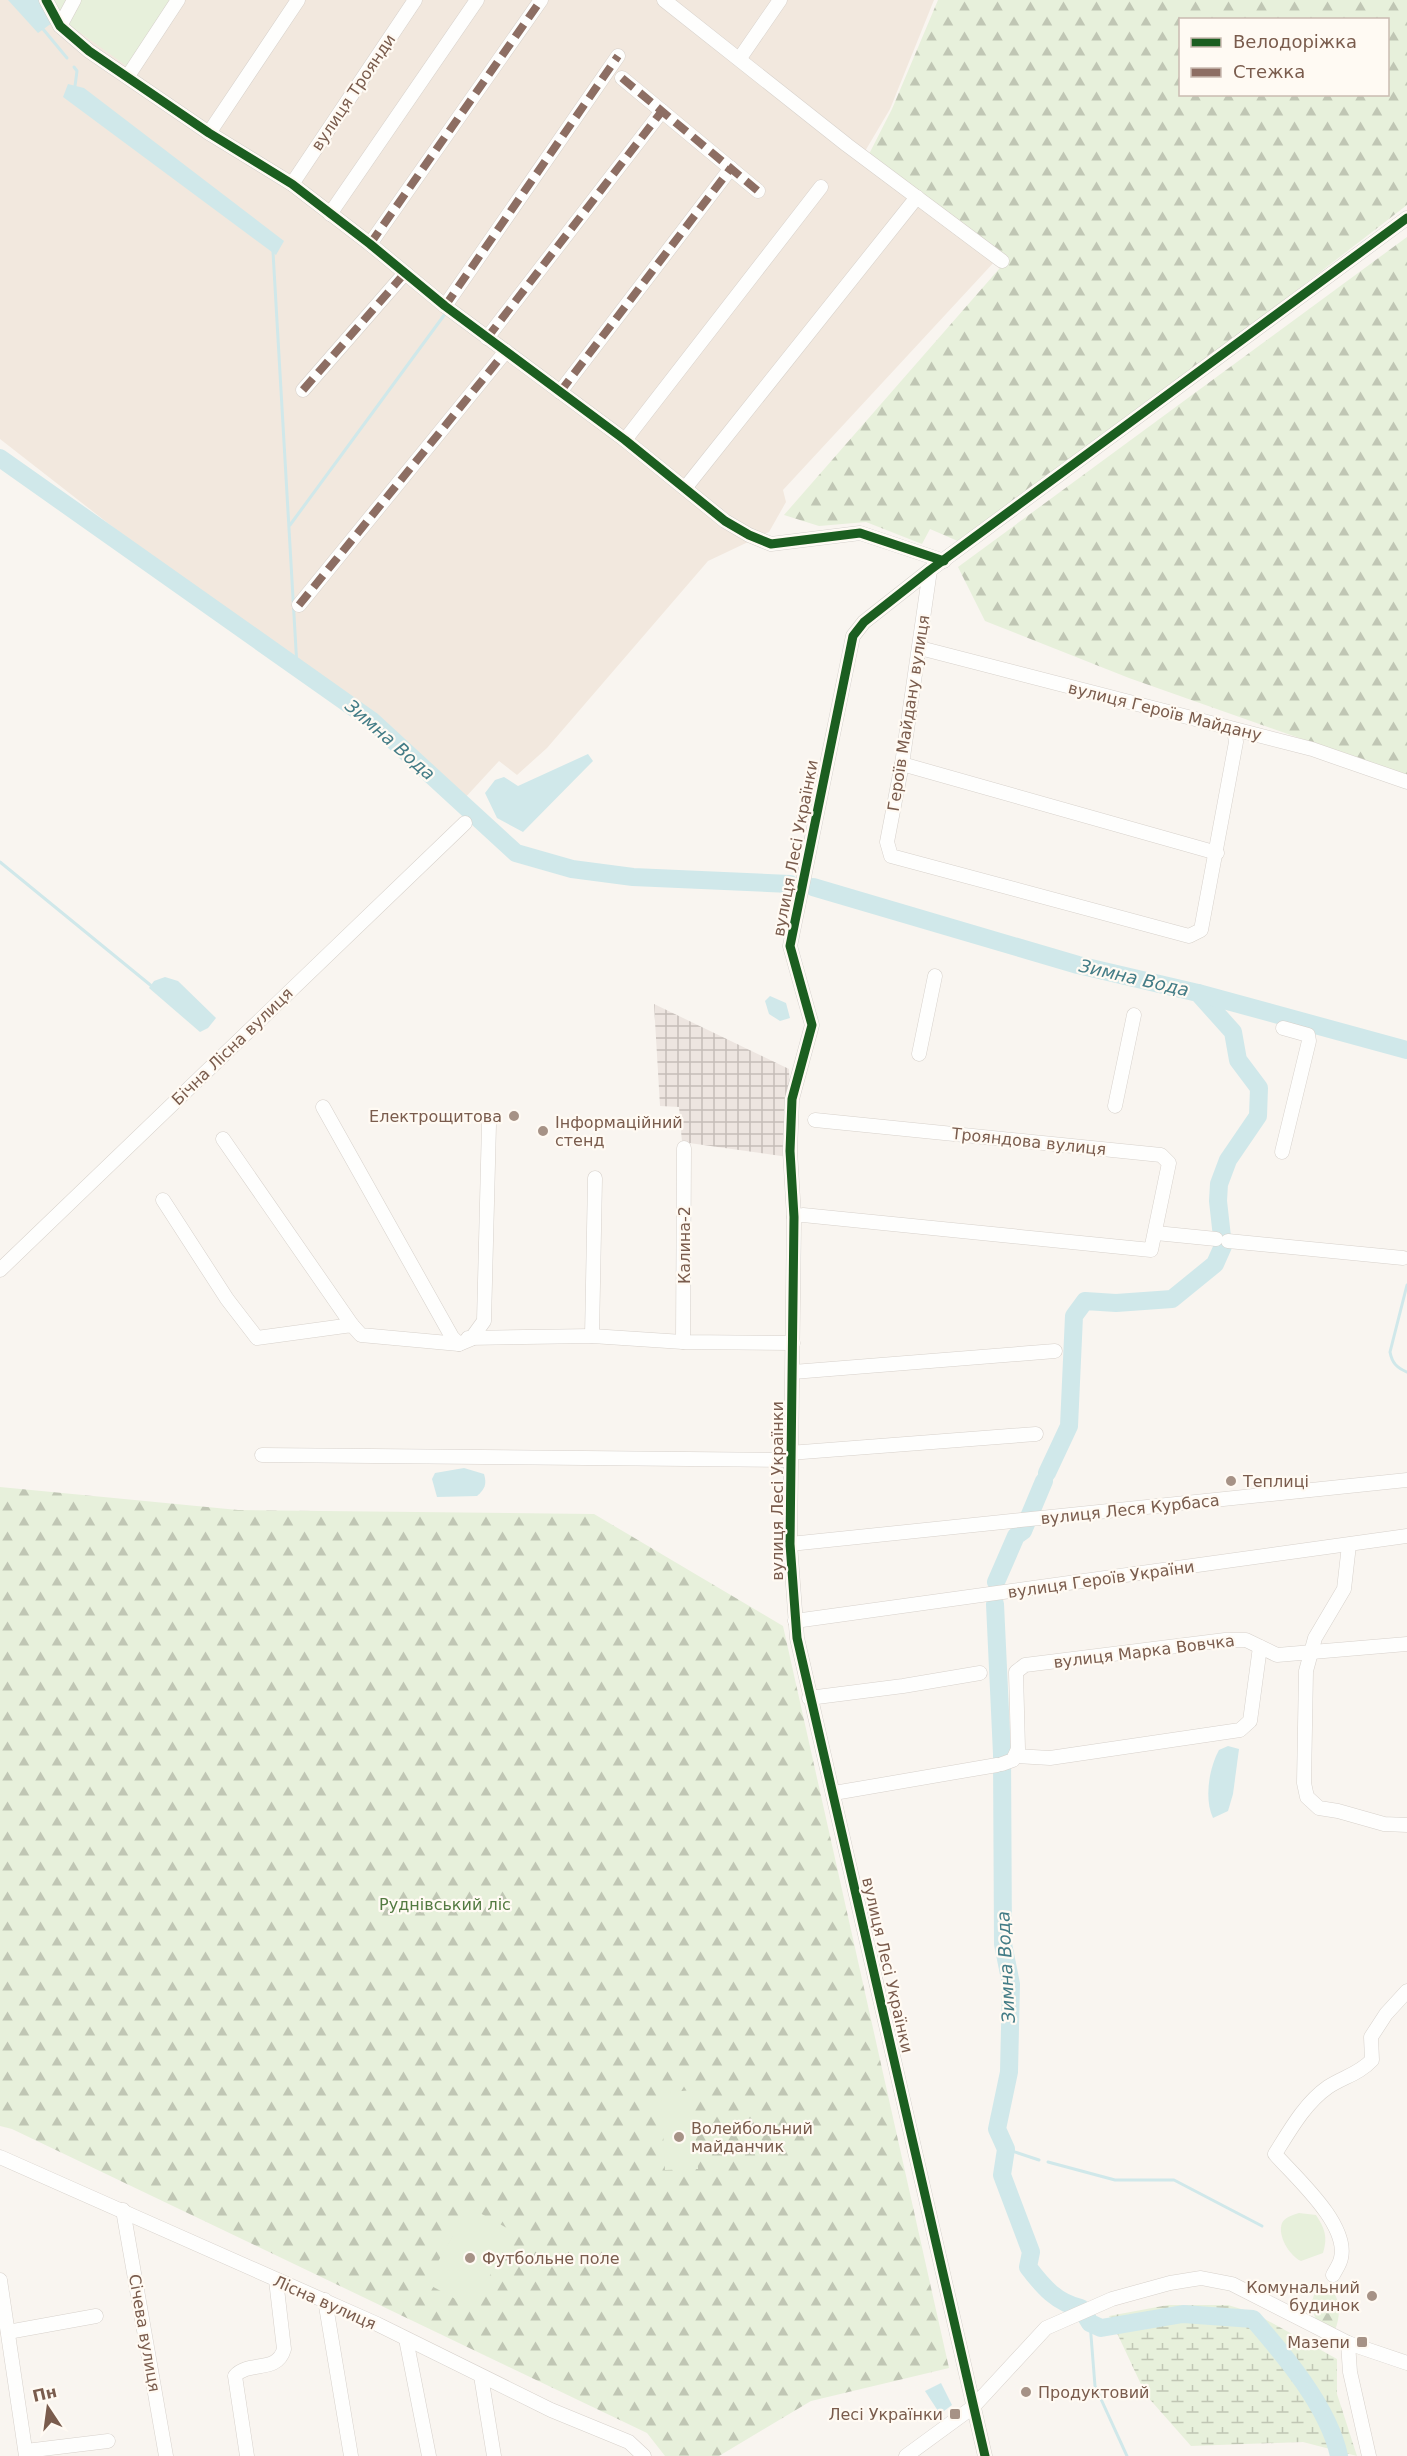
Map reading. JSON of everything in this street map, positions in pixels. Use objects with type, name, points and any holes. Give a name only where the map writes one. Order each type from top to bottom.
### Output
[{"type":"street","points":[[46,0],[60,26],[89,51],[209,132],[292,184],[370,243],[445,306],[686,487],[725,521],[771,544],[860,533],[944,561]]},
{"type":"street","points":[[60,26],[74,0]]},
{"type":"street","points":[[128,76],[178,0]]},
{"type":"street","points":[[209,132],[298,0]]},
{"type":"street","name":"вулиця Троянди","points":[[292,184],[415,0]]},
{"type":"street","points":[[330,214],[477,0]]},
{"type":"street","points":[[370,243],[541,0]]},
{"type":"street","points":[[664,0],[681,5],[740,58],[1002,261]]},
{"type":"street","points":[[740,58],[780,0]]},
{"type":"street","points":[[445,306],[618,56]]},
{"type":"street","points":[[622,78],[758,191]]},
{"type":"street","points":[[487,338],[662,111]]},
{"type":"street","points":[[560,392],[731,168]]},
{"type":"street","points":[[625,440],[821,187]]},
{"type":"street","points":[[686,487],[917,197]]},
{"type":"street","name":"вулиця Лесі Українки","points":[[985,2456],[834,1793],[810,1698],[795,1621],[790,1544],[789,1457],[793,1372],[794,1217],[789,1151],[792,1099],[812,1025],[790,946],[853,636],[864,622],[930,570],[1407,218]]},
{"type":"street","points":[[303,390],[405,273]]},
{"type":"street","points":[[299,605],[506,351]]},
{"type":"street","name":"Героїв Майдану вулиця","points":[[930,570],[902,764],[887,842],[891,856],[1189,936],[1201,930],[1217,852]]},
{"type":"street","name":"вулиця Героїв Майдану","points":[[920,648],[1342,758],[1407,782]]},
{"type":"street","points":[[902,764],[1217,852],[1236,741],[1234,730]]},
{"type":"street","name":"Бічна Лісна вулиця","points":[[0,1270],[465,823]]},
{"type":"street","points":[[919,1054],[935,976]]},
{"type":"street","points":[[1115,1106],[1134,1016]]},
{"type":"street","points":[[1282,1152],[1309,1041],[1308,1035],[1283,1028]]},
{"type":"street","points":[[323,1107],[461,1340]]},
{"type":"street","name":"Трояндова вулиця","points":[[815,1119],[1161,1155],[1168,1163],[1156,1233]]},
{"type":"street","points":[[461,1340],[484,1321],[489,1124]]},
{"type":"street","points":[[223,1139],[361,1335],[461,1340],[592,1336],[683,1342],[793,1343]]},
{"type":"street","name":"Калина-2","points":[[683,1342],[684,1148]]},
{"type":"street","points":[[592,1336],[595,1178]]},
{"type":"street","points":[[163,1200],[227,1299],[257,1338],[352,1324]]},
{"type":"street","points":[[794,1217],[814,1216],[1151,1250],[1156,1233],[1403,1258]]},
{"type":"street","points":[[793,1372],[1055,1351]]},
{"type":"street","points":[[262,1455],[789,1457],[1036,1434]]},
{"type":"street","name":"вулиця Леся Курбаса","points":[[790,1544],[1407,1480]]},
{"type":"street","name":"вулиця Героїв України","points":[[795,1621],[1407,1536]]},
{"type":"street","points":[[1349,1545],[1344,1589],[1315,1638],[1310,1652],[1305,1691],[1304,1783],[1307,1797],[1320,1808],[1384,1824],[1407,1825]]},
{"type":"street","name":"вулиця Марка Вовчка","points":[[1015,1756],[1018,1749],[1016,1672],[1025,1665],[1225,1640],[1246,1640],[1277,1654],[1407,1644]]},
{"type":"street","points":[[834,1793],[1000,1764],[1013,1760],[1015,1756],[1050,1758],[1240,1730],[1250,1721],[1260,1647]]},
{"type":"street","points":[[810,1698],[980,1673]]},
{"type":"street","points":[[1333,2275],[1342,2257],[1337,2232],[1314,2197],[1275,2154],[1311,2101],[1329,2086],[1363,2070],[1372,2060],[1371,2037],[1386,2014],[1407,1991]]},
{"type":"street","name":"Лісна вулиця","points":[[0,2157],[325,2300],[551,2410],[629,2442],[644,2456]]},
{"type":"street","name":"Січева вулиця","points":[[123,2210],[166,2456]]},
{"type":"street","points":[[906,2456],[973,2407],[1046,2328],[1102,2303],[1170,2283],[1201,2278],[1232,2284],[1348,2343],[1407,2363]]},
{"type":"street","points":[[0,2280],[26,2454],[108,2441]]},
{"type":"street","points":[[247,2456],[235,2376],[240,2371],[275,2363],[282,2358],[284,2349],[276,2280]]},
{"type":"street","points":[[325,2300],[351,2456]]},
{"type":"street","points":[[8,2332],[96,2316]]},
{"type":"street","points":[[406,2339],[429,2456]]},
{"type":"street","points":[[1348,2343],[1350,2372],[1370,2456]]},
{"type":"street","points":[[481,2376],[495,2456]]},
{"type":"shaded area","points":[[0,0],[934,0],[890,109],[861,158],[996,260],[783,490],[786,502],[769,532],[708,561],[547,748],[517,775],[499,761],[463,800],[0,439]]},
{"type":"shaded area","points":[[654,1004],[789,1069],[791,1114],[788,1157],[682,1142],[679,1107],[660,1106]]},
{"type":"green space","points":[[51,0],[172,0],[128,67],[61,19]]},
{"type":"green space","points":[[938,0],[1407,0],[1407,205],[967,545],[930,529],[922,544],[866,522],[819,526],[784,515],[1006,261],[867,158],[892,109]]},
{"type":"green space","points":[[1407,237],[1407,776],[1129,678],[985,621],[958,567]]},
{"type":"green space","name":"Руднівський ліс","points":[[0,1487],[238,1510],[594,1514],[783,1626],[949,2368],[811,2401],[719,2456],[665,2456],[647,2433],[12,2129],[0,2126]]},
{"type":"green space","name":"Волейбольний майданчик","points":[[692,2090],[698,2169],[665,2170],[661,2093]]},
{"type":"green space","name":"Футбольне поле","points":[[469,2207],[514,2232],[472,2308],[426,2283]]},
{"type":"green space","points":[[1299,2213],[1316,2215],[1325,2238],[1323,2253],[1301,2261],[1293,2255],[1281,2234],[1282,2223],[1285,2219]]},
{"type":"green space","points":[[1319,2284],[1332,2290],[1336,2296],[1339,2316],[1335,2330],[1319,2325],[1314,2314],[1312,2304]]},
{"type":"green space","points":[[1168,2305],[1228,2305],[1254,2313],[1337,2359],[1337,2394],[1357,2456],[1303,2442],[1191,2446],[1146,2395],[1109,2316]]},
{"type":"water","points":[[8,0],[39,0],[52,23],[38,33]]},
{"type":"water","points":[[68,84],[84,88],[284,241],[276,255],[63,97]]},
{"type":"water","points":[[588,754],[593,761],[523,832],[497,818],[485,793],[495,780],[504,777],[518,786]]},
{"type":"water","points":[[165,977],[178,981],[216,1018],[208,1028],[200,1032],[149,988],[154,981]]},
{"type":"water","points":[[770,996],[786,1003],[790,1018],[780,1021],[769,1014],[765,1001]]},
{"type":"water","points":[[464,1468],[484,1474],[484,1489],[477,1496],[437,1497],[432,1479],[435,1473]]},
{"type":"water","points":[[1228,1746],[1239,1749],[1233,1794],[1228,1811],[1213,1818],[1208,1793],[1210,1774],[1219,1750]]},
{"type":"water","points":[[941,2383],[952,2405],[940,2414],[925,2391]]},
{"type":"waterway","points":[[43,29],[67,58]]},
{"type":"waterway","points":[[74,67],[77,71],[75,86]]},
{"type":"waterway","points":[[273,252],[297,667]]},
{"type":"waterway","points":[[290,525],[445,314]]},
{"type":"waterway","name":"Зимна Вода","points":[[0,458],[371,720],[516,853],[572,869],[633,877],[790,884]]},
{"type":"waterway","points":[[0,862],[154,988]]},
{"type":"waterway","name":"Зимна Вода","points":[[813,887],[1078,965],[1198,993],[1233,1032],[1238,1060],[1259,1088],[1258,1116],[1228,1160],[1219,1184],[1218,1201],[1223,1246],[1215,1264],[1172,1299],[1116,1303],[1085,1301],[1074,1316],[1069,1426],[1047,1473]]},
{"type":"waterway","points":[[1198,993],[1407,1050]]},
{"type":"waterway","points":[[1407,1285],[1390,1352],[1396,1365],[1407,1372]]},
{"type":"waterway","name":"Зимна Вода","points":[[996,1582],[1016,1536],[1023,1531],[1044,1481]]},
{"type":"waterway","name":"Зимна Вода","points":[[995,1604],[1002,1754],[1003,1944],[1011,1984],[1009,2072],[997,2129],[1006,2149],[1002,2175],[1031,2252],[1028,2267],[1051,2293],[1072,2306],[1081,2308],[1090,2323],[1101,2328],[1183,2314],[1253,2319],[1279,2349],[1316,2401],[1334,2438],[1339,2456]]},
{"type":"waterway","points":[[1006,2149],[1039,2160]]},
{"type":"waterway","points":[[1048,2162],[1115,2180],[1174,2180],[1262,2226]]},
{"type":"waterway","points":[[1090,2323],[1095,2386],[1127,2456]]},
{"type":"marked path","points":[[370,244],[541,0]]},
{"type":"marked path","points":[[445,306],[618,56]]},
{"type":"marked path","points":[[622,78],[758,191]]},
{"type":"marked path","points":[[487,338],[662,111]]},
{"type":"marked path","points":[[560,392],[731,168]]},
{"type":"marked path","points":[[303,390],[405,273]]},
{"type":"marked path","points":[[299,605],[506,351]]},
{"type":"cycle path","points":[[46,0],[60,26],[89,51],[209,133],[292,184],[445,306],[625,440],[725,521],[771,544],[860,533],[944,561]]},
{"type":"cycle path","points":[[985,2456],[797,1638],[790,1544],[794,1217],[790,1151],[792,1099],[812,1025],[790,946],[853,636],[864,622],[930,570],[1407,218]]},
{"type":"place","name":"Електрощитова","points":[[514,1116]]},
{"type":"place","name":"Інформаційний стенд","points":[[543,1131]]},
{"type":"place","name":"Теплиці","points":[[1231,1481]]},
{"type":"place","name":"Волейбольний майданчик","points":[[679,2137]]},
{"type":"place","name":"Футбольне поле","points":[[470,2258]]},
{"type":"place","name":"Комунальний будинок","points":[[1372,2296]]},
{"type":"place","name":"Мазепи","points":[[1362,2342]]},
{"type":"place","name":"Продуктовий","points":[[1026,2392]]},
{"type":"place","name":"Лесі Українки","points":[[955,2414]]}]
